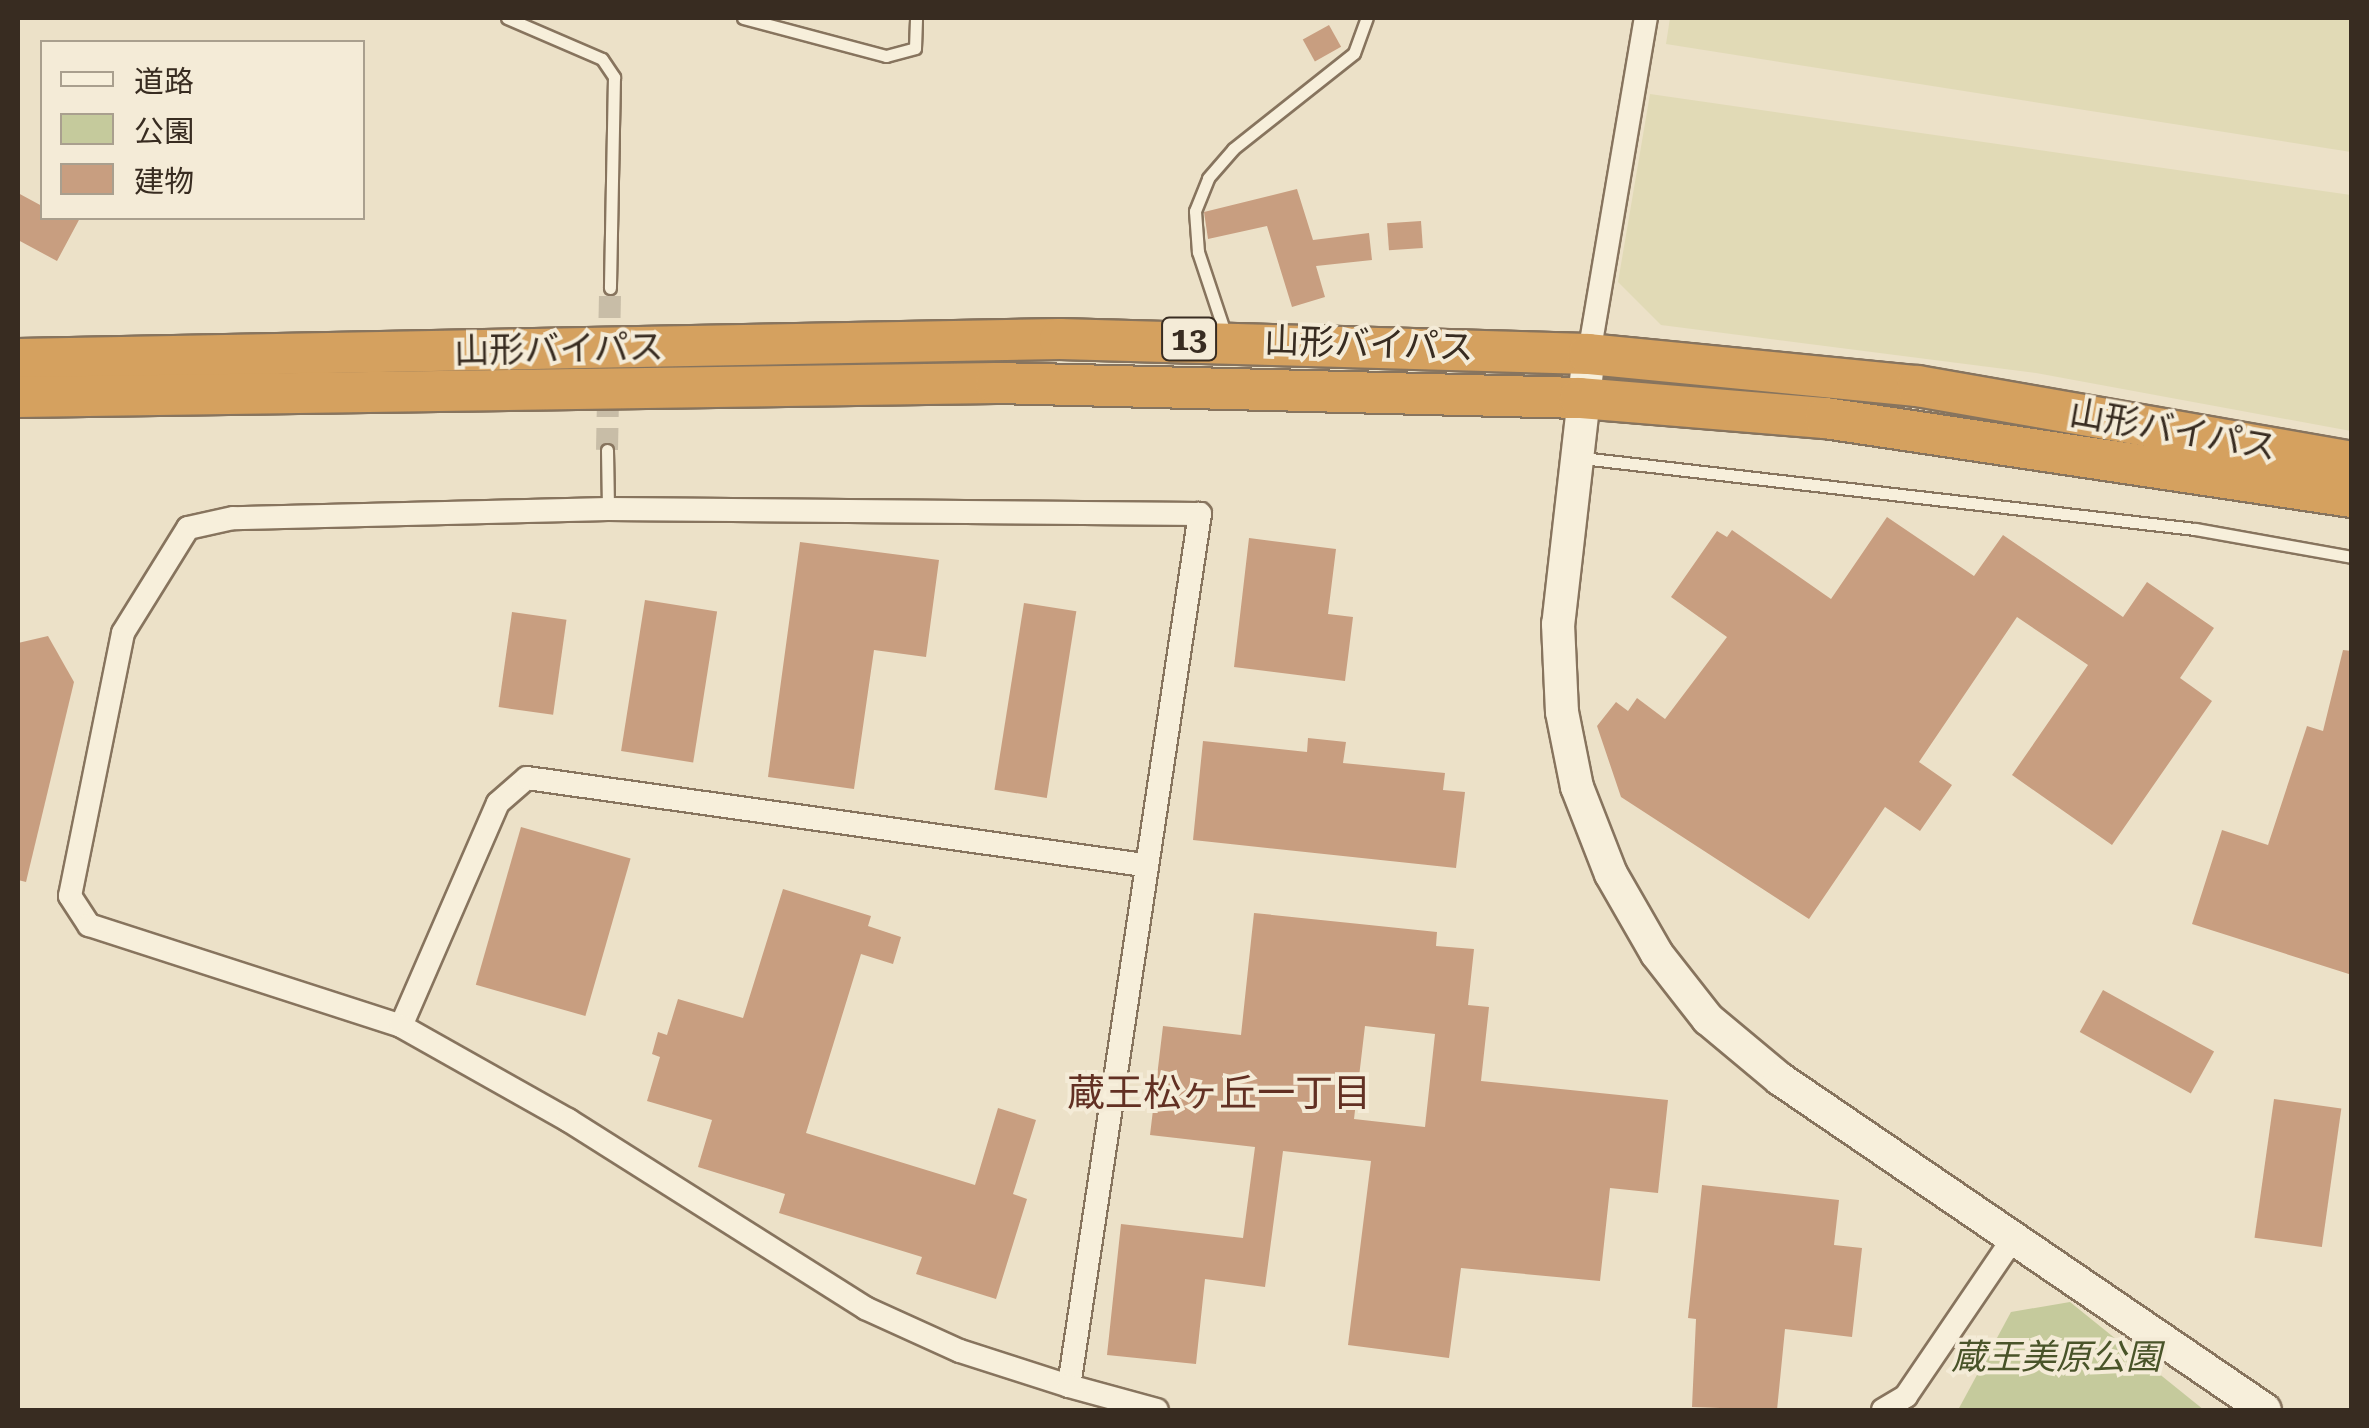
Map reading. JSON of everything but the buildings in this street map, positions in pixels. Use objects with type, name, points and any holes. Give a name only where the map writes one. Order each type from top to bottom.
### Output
[{"type":"highway","name":"山形バイパス","points":[[18,359],[1227,340],[1588,354],[1917,386],[2352,462]]},
{"type":"highway","name":"山形バイパス","points":[[18,397],[996,383],[1580,398],[1825,418],[2352,497]]},
{"type":"street","points":[[1646,18],[1580,398],[1558,624],[1562,712],[1577,787],[1612,874],[1657,954],[1708,1019],[1780,1079],[2265,1410]]},
{"type":"street","points":[[1069,1386],[1144,864],[1200,514],[608,508],[233,518],[188,528],[123,633],[70,896],[89,925],[400,1026],[568,1120],[865,1308],[960,1351],[1069,1386],[1157,1410]]},
{"type":"street","points":[[400,1026],[498,803],[527,778],[1144,864]]},
{"type":"street","points":[[1883,1410],[1906,1396],[2014,1237]]},
{"type":"lane","points":[[506,18],[602,59],[614,77],[610,288]]},
{"type":"lane","points":[[743,18],[886,56],[915,48],[916,18]]},
{"type":"lane","points":[[1227,340],[1198,252],[1195,211],[1208,178],[1233,149],[1354,53],[1367,18]]},
{"type":"lane","points":[[607,450],[608,508]]},
{"type":"lane","points":[[1572,457],[2195,528],[2352,556]]},
{"type":"shaded area","points":[[1670,18],[2351,18],[2351,152],[1666,44]]},
{"type":"shaded area","points":[[1650,94],[2351,195],[2351,431],[2036,373],[1661,325],[1618,282]]},
{"type":"green space","name":"蔵王美原公園","points":[[2070,1302],[2204,1410],[1958,1410],[2011,1312]]},
{"type":"tunnel","points":[[607,450],[610,288]]},
{"type":"district","name":"蔵王松ヶ丘一丁目","points":[[1219,1094]]}]
